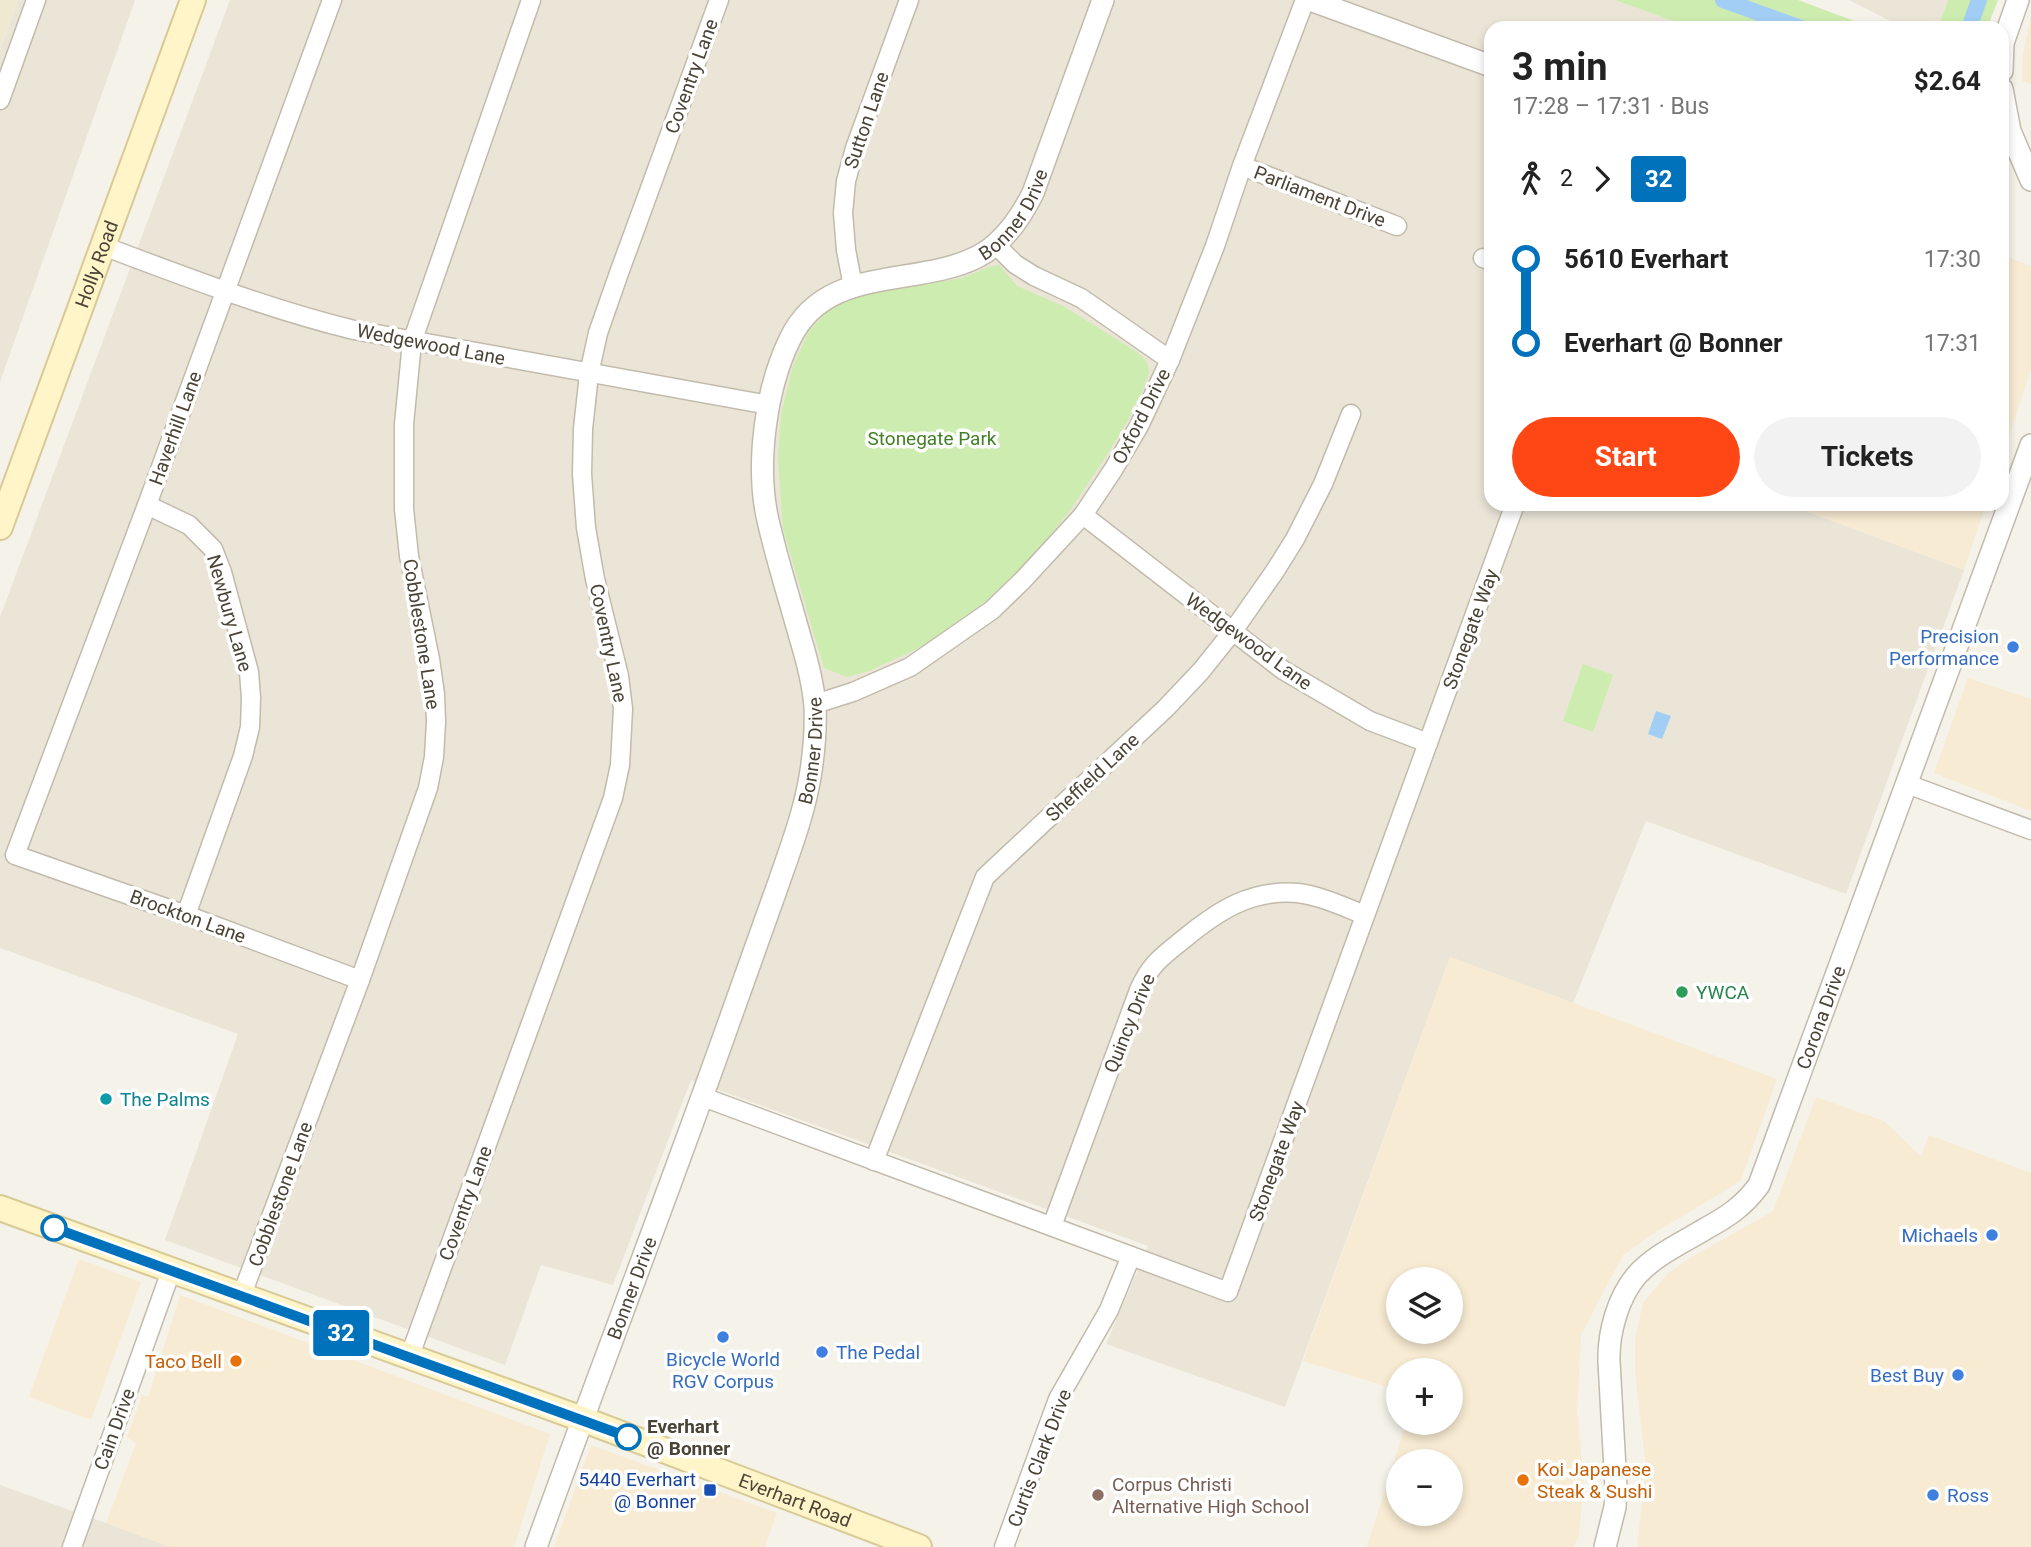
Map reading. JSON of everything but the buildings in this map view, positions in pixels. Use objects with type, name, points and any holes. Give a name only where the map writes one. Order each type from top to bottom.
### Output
[{"type":"main road","name":"Holly Road","points":[[0,527],[193,0]]},
{"type":"main road","name":"Everhart Road","points":[[0,1208],[582,1419],[919,1547]]},
{"type":"street","points":[[0,100],[36,0]]},
{"type":"street","name":"Haverhill Lane","points":[[15,855],[332,0]]},
{"type":"street","name":"Cobblestone Lane","points":[[241,1297],[360,980],[428,788],[434,757],[435,694],[409,556],[404,509],[404,424],[412,342],[531,0]]},
{"type":"street","name":"Coventry Lane","points":[[409,1357],[613,798],[620,765],[623,709],[619,676],[595,579],[586,528],[582,474],[583,429],[589,374],[598,332],[618,273],[719,0]]},
{"type":"street","name":"Sutton Lane","points":[[853,286],[846,250],[846,181],[855,148],[909,0]]},
{"type":"street","name":"Bonner Drive","points":[[536,1547],[703,1097],[805,807],[815,737],[815,704],[810,673],[767,514],[763,472],[769,405],[781,358],[792,334],[809,312],[830,295],[853,286],[949,267],[979,257],[1021,217],[1033,193],[1103,0]]},
{"type":"street","points":[[1308,0],[1484,63]]},
{"type":"street","name":"Oxford Drive","points":[[815,704],[853,692],[911,667],[992,610],[1083,515],[1139,426],[1170,359],[1308,0]]},
{"type":"street","points":[[2009,26],[2018,0]]},
{"type":"street","points":[[2009,114],[2031,180]]},
{"type":"street","name":"Parliament Drive","points":[[1242,166],[1397,226]]},
{"type":"street","points":[[995,244],[1016,264],[1034,276],[1081,298],[1170,359]]},
{"type":"street","name":"Wedgewood Lane","points":[[103,246],[224,292],[309,319],[412,342],[769,405]]},
{"type":"street","name":"Sheffield Lane","points":[[874,1161],[985,877],[1166,708],[1201,671],[1233,631],[1295,539],[1323,484],[1351,414]]},
{"type":"street","name":"Corona Drive","points":[[2009,505],[2031,445]]},
{"type":"street","name":"Newbury Lane","points":[[147,505],[189,525],[213,549],[222,572],[249,672],[250,727],[243,756],[186,915]]},
{"type":"street","name":"Stonegate Way","points":[[703,1097],[1228,1292],[1512,511]]},
{"type":"street","name":"Corona Drive","points":[[1605,1547],[1615,1507],[1616,1487],[1608,1342],[1612,1326],[1623,1299],[1637,1276],[1665,1253],[1735,1212],[1759,1185],[2007,511]]},
{"type":"street","name":"Wedgewood Lane","points":[[1083,515],[1283,670],[1370,721],[1428,743]]},
{"type":"street","points":[[1906,784],[2031,830]]},
{"type":"street","name":"Brockton Lane","points":[[15,855],[360,980]]},
{"type":"street","name":"Quincy Drive","points":[[1052,1226],[1139,990],[1147,972],[1158,960],[1211,916],[1240,901],[1272,894],[1299,893],[1365,915]]},
{"type":"street","name":"Curtis Clark Drive","points":[[1004,1547],[1058,1399],[1109,1310],[1131,1256]]},
{"type":"street","name":"Cain Drive","points":[[72,1547],[171,1271]]},
{"type":"shaded area","points":[[0,0],[18,0],[0,50]]},
{"type":"shaded area","points":[[18,0],[135,0],[0,382],[0,50]]},
{"type":"shaded area","points":[[230,0],[1615,0],[1673,21],[1484,21],[1484,511],[1806,511],[1964,570],[1846,894],[1646,821],[1573,1003],[1450,957],[1285,1407],[1106,1344],[1148,1246],[691,1080],[613,1285],[541,1265],[505,1365],[165,1240],[238,1034],[0,948],[0,617]]},
{"type":"shaded area","points":[[1849,0],[1948,0],[1940,21],[1890,21]]},
{"type":"shaded area","points":[[2031,17],[2031,84],[2022,81],[2023,53]]},
{"type":"shaded area","points":[[2009,258],[2031,266],[2031,369],[2009,436]]},
{"type":"shaded area","points":[[1806,511],[1984,511],[1964,570]]},
{"type":"shaded area","points":[[1968,678],[2031,699],[2031,811],[1934,773]]},
{"type":"shaded area","points":[[1450,957],[1777,1079],[1741,1180],[1623,1255],[1581,1335],[1577,1411],[1584,1483],[1579,1535],[1574,1547],[1367,1547],[1386,1487],[1386,1526],[1463,1526],[1463,1449],[1398,1449],[1402,1435],[1463,1435],[1463,1358],[1386,1358],[1386,1386],[1303,1361]]},
{"type":"shaded area","points":[[1816,1097],[1884,1121],[1921,1156],[1929,1135],[2031,1173],[2031,1547],[1637,1547],[1646,1468],[1635,1371],[1635,1339],[1643,1303],[1668,1273],[1773,1211]]},
{"type":"shaded area","points":[[79,1259],[141,1282],[91,1420],[29,1397]]},
{"type":"shaded area","points":[[180,1295],[550,1434],[514,1547],[171,1547],[106,1523],[136,1443],[127,1437],[142,1395],[148,1397]]},
{"type":"shaded area","points":[[591,1445],[777,1513],[765,1547],[554,1547]]},
{"type":"shaded area","points":[[0,1485],[106,1523],[171,1547],[0,1547]]},
{"type":"green space","points":[[1615,0],[1798,0],[1854,21],[1673,21]]},
{"type":"green space","points":[[1948,0],[1998,0],[1990,21],[1940,21]]},
{"type":"green space","name":"Stonegate Park","points":[[999,265],[1017,286],[1063,306],[1137,352],[1147,362],[1149,372],[1144,388],[1126,424],[1071,509],[1035,554],[986,601],[921,647],[869,671],[847,677],[824,668],[783,529],[778,457],[781,415],[793,366],[809,331],[832,307],[859,296],[962,278]]},
{"type":"green space","points":[[1583,664],[1613,675],[1593,732],[1563,721]]},
{"type":"water","points":[[1656,711],[1671,716],[1662,739],[1648,734]]},
{"type":"waterway","points":[[1723,0],[1782,21]]},
{"type":"waterway","points":[[1972,21],[1979,0]]},
{"type":"bus line","name":"32","points":[[54,1228],[628,1437]]},
{"type":"place","name":"Precision Performance","points":[[2013,647]]},
{"type":"place","name":"YWCA","points":[[1682,992]]},
{"type":"place","name":"The Palms","points":[[106,1099]]},
{"type":"place","name":"Michaels","points":[[1992,1235]]},
{"type":"place","name":"Bicycle World RGV Corpus","points":[[723,1337]]},
{"type":"place","name":"The Pedal","points":[[822,1352]]},
{"type":"place","name":"Taco Bell","points":[[236,1361]]},
{"type":"place","name":"Best Buy","points":[[1958,1375]]},
{"type":"place","name":"Everhart @ Bonner","points":[[628,1437]]},
{"type":"place","name":"Koi Japanese Steak & Sushi","points":[[1523,1480]]},
{"type":"place","name":"5440 Everhart @ Bonner","points":[[710,1490]]},
{"type":"place","name":"Corpus Christi Alternative High School","points":[[1098,1495]]},
{"type":"place","name":"Ross","points":[[1933,1495]]}]
